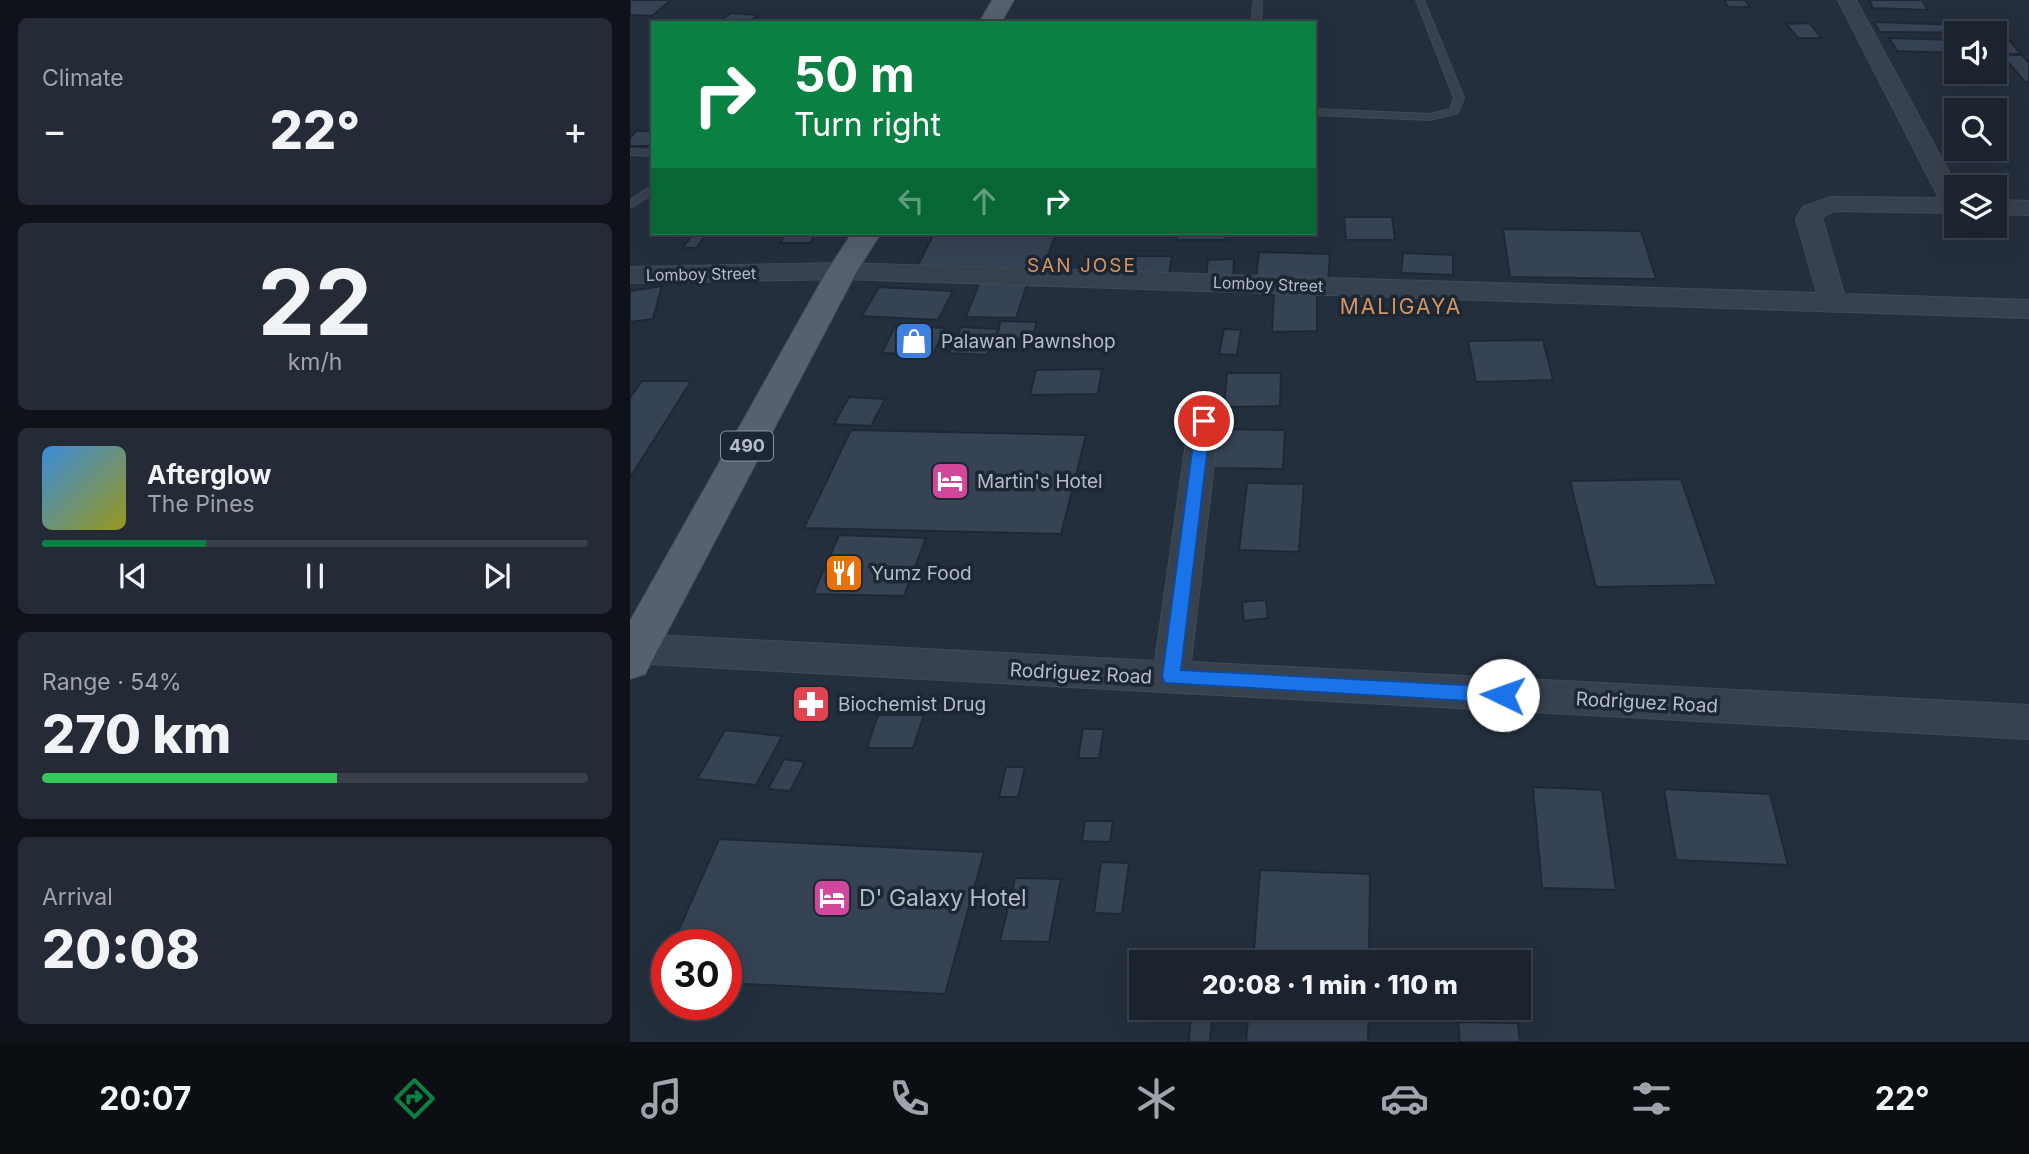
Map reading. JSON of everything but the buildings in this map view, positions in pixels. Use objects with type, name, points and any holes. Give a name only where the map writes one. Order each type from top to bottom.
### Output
[{"type":"main road","points":[[991,21],[1003,0]]},
{"type":"main road","name":"490","points":[[633,655],[842,271],[865,235]]},
{"type":"street","points":[[1847,0],[1944,183]]},
{"type":"street","points":[[1833,302],[1808,219],[1812,212],[1831,204],[1944,206]]},
{"type":"street","points":[[2007,207],[2029,208]]},
{"type":"street","name":"Lomboy Street","points":[[630,275],[842,271],[2029,309]]},
{"type":"street","points":[[1171,677],[1204,421]]},
{"type":"street","name":"Rodriguez Road","points":[[633,655],[1171,677],[2029,722]]},
{"type":"lane","points":[[1256,21],[1258,0]]},
{"type":"lane","points":[[1316,112],[1430,117],[1454,111],[1459,98],[1420,0]]},
{"type":"lane","points":[[630,152],[651,153]]},
{"type":"lane","points":[[630,205],[651,189]]},
{"type":"place","name":"Palawan Pawnshop","points":[[914,341]]},
{"type":"place","name":"Martin's Hotel","points":[[950,481]]},
{"type":"place","name":"Yumz Food","points":[[844,573]]},
{"type":"place","name":"Biochemist Drug","points":[[811,704]]},
{"type":"place","name":"D' Galaxy Hotel","points":[[832,898]]},
{"type":"district","name":"SAN JOSE","points":[[1082,265]]},
{"type":"district","name":"MALIGAYA","points":[[1401,307]]},
{"type":"route","points":[[1204,421],[1171,677],[1503,695]]}]
